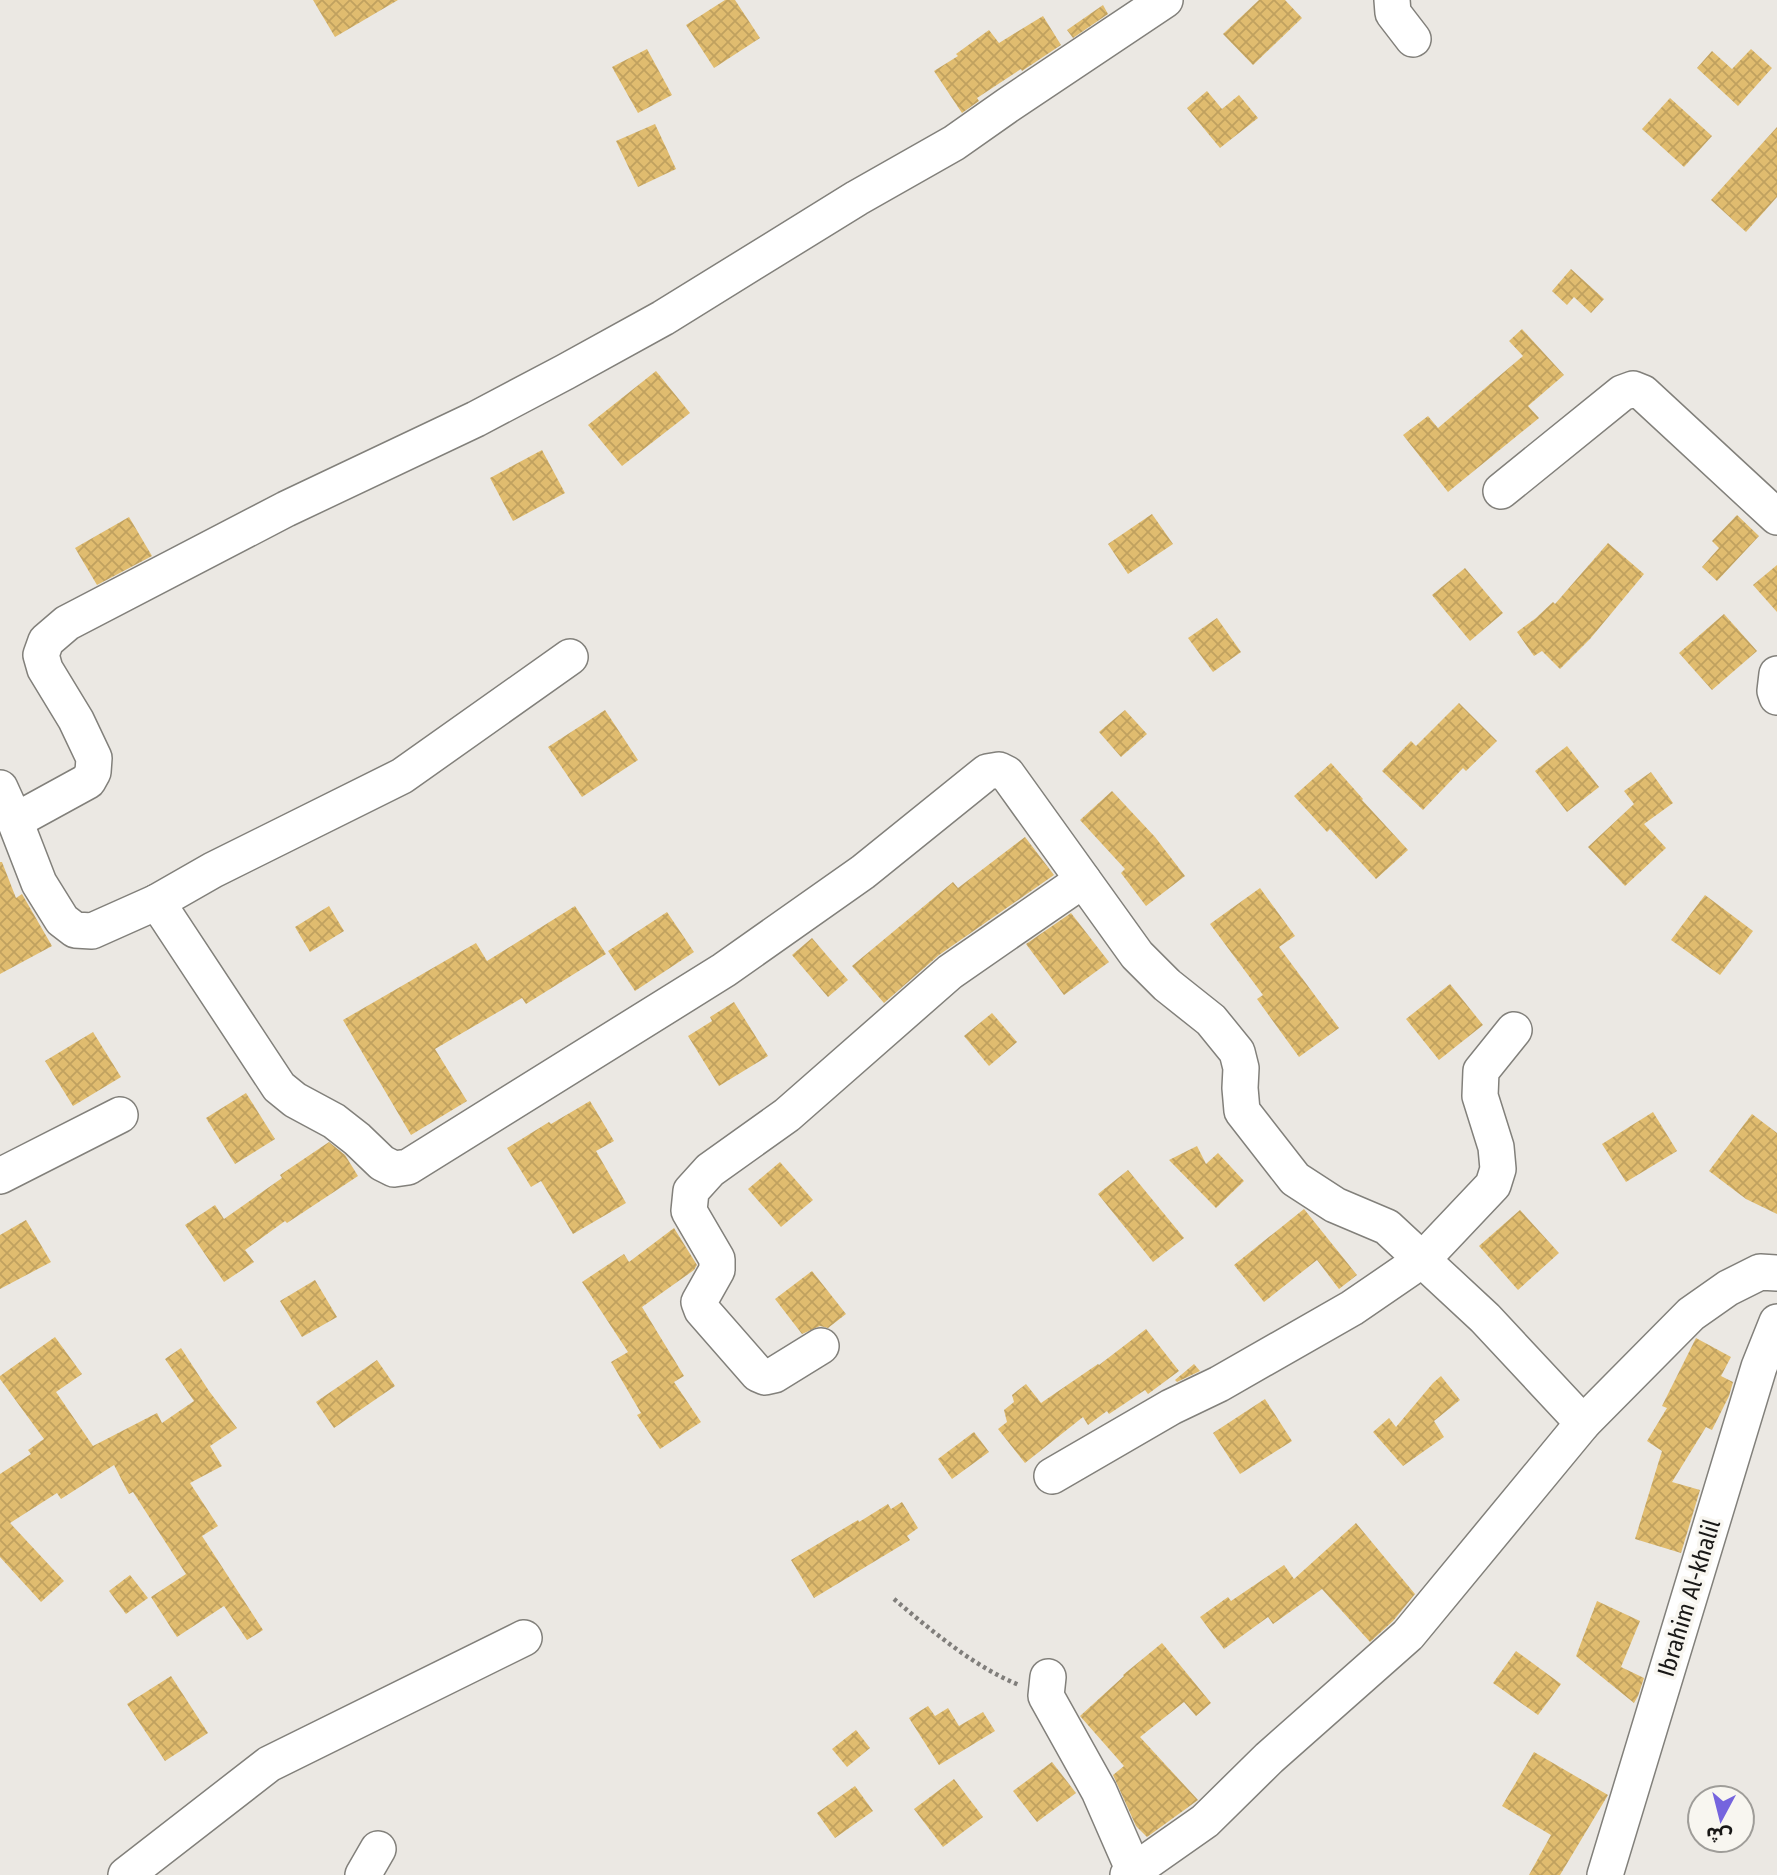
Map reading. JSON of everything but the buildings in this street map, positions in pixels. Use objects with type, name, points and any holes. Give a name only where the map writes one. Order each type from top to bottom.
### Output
[{"type":"street","points":[[15,821],[88,781],[93,772],[94,758],[76,720],[45,669],[41,655],[46,641],[67,623],[286,509],[476,419],[663,318],[857,198],[954,144],[1165,0]]},
{"type":"street","points":[[1392,0],[1393,13],[1413,39]]},
{"type":"street","points":[[1500,491],[1622,393],[1633,389],[1643,393],[1777,517]]},
{"type":"street","points":[[0,788],[39,883],[62,920],[75,930],[92,931],[157,902],[213,870],[402,776],[569,657]]},
{"type":"street","points":[[1777,674],[1777,697]]},
{"type":"street","points":[[157,902],[279,1087],[295,1101],[334,1121],[382,1163],[394,1168],[408,1167],[724,970],[863,872],[987,772],[999,770],[1007,774],[1137,955],[1167,985],[1211,1020],[1237,1052],[1241,1068],[1242,1111],[1295,1179],[1335,1205],[1387,1227],[1485,1318],[1583,1423]]},
{"type":"street","points":[[821,1346],[774,1375],[765,1377],[758,1374],[702,1310],[699,1302],[717,1270],[717,1259],[689,1212],[691,1191],[710,1170],[787,1115],[950,972],[1083,880]]},
{"type":"street","points":[[1052,1476],[1171,1407],[1219,1384],[1353,1308],[1422,1260],[1493,1185],[1499,1169],[1496,1147],[1480,1096],[1481,1071],[1514,1030]]},
{"type":"street","points":[[0,1176],[120,1115]]},
{"type":"street","points":[[1047,1686],[1099,1791],[1131,1873],[1205,1821],[1269,1758],[1408,1635],[1583,1423],[1691,1314],[1728,1288],[1760,1272],[1777,1273]]},
{"type":"street","name":"Ibrahim Al-khalil","points":[[1605,1875],[1759,1367],[1777,1322]]},
{"type":"street","points":[[126,1875],[269,1764],[524,1638]]},
{"type":"path","points":[[894,1599],[971,1659],[1004,1679],[1047,1686]]}]
